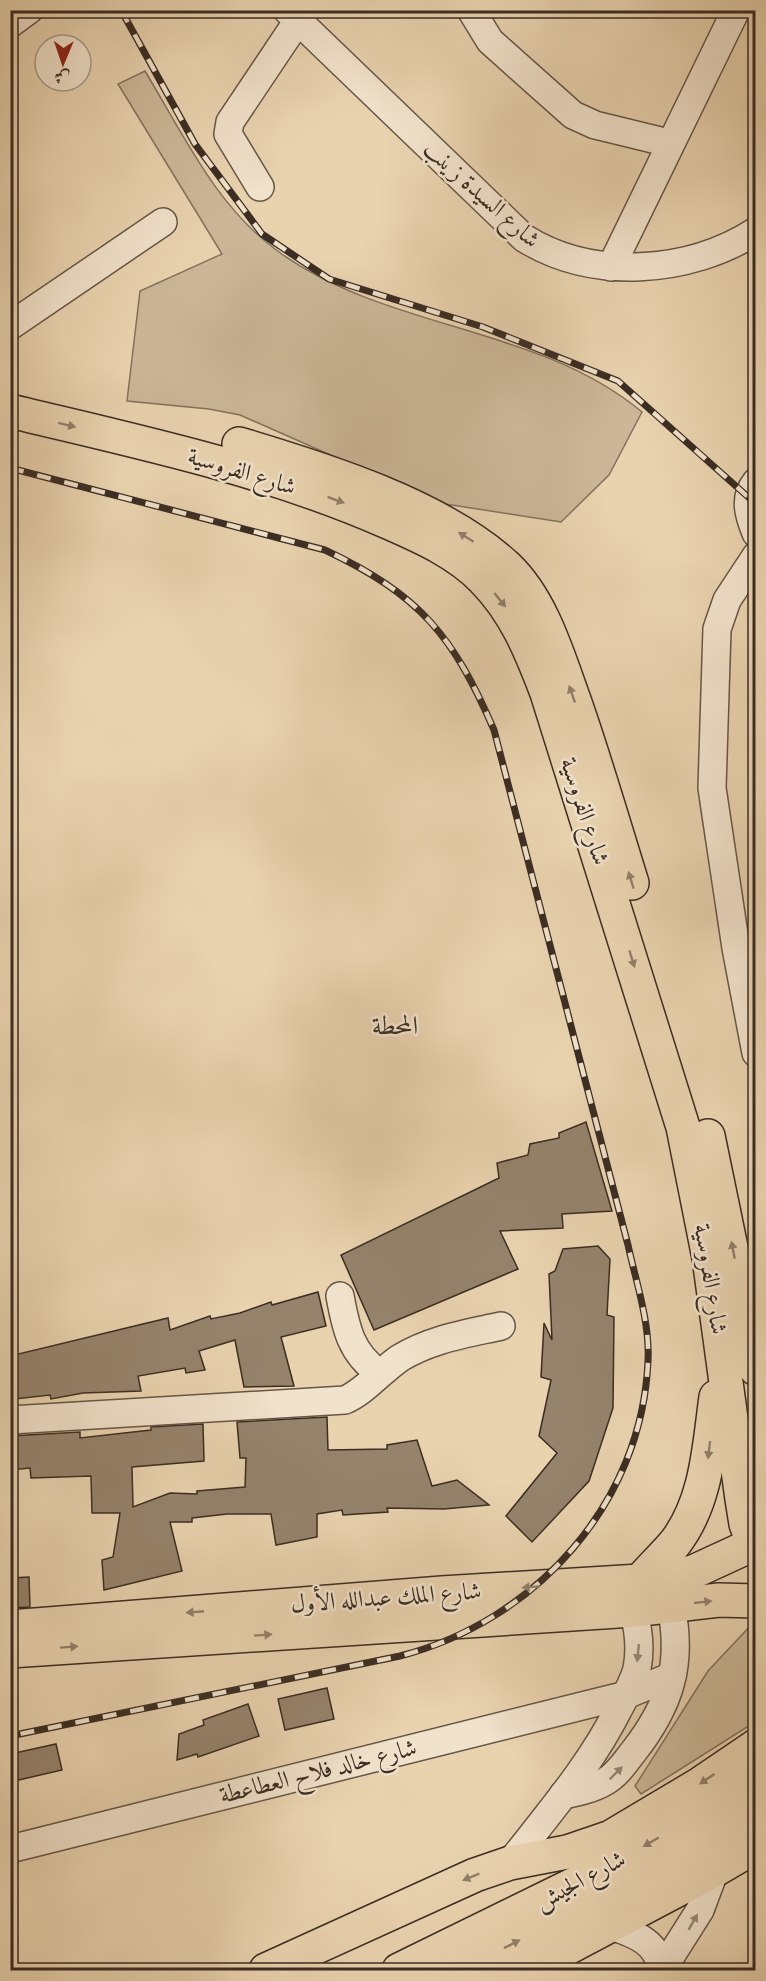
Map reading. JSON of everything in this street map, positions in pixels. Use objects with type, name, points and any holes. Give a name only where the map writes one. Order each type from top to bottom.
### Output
[{"type":"main road","name":"شارع الفروسية","points":[[10,387],[222,439],[284,457],[383,494],[443,523],[483,548],[514,576],[549,633],[588,740],[704,1120],[743,1335],[742,1499],[754,1546]]},
{"type":"main road","name":"شارع الفروسية","points":[[10,411],[261,474],[354,507],[417,535],[459,559],[482,578],[505,606],[519,626],[547,693],[683,1127],[709,1258],[756,1370]]},
{"type":"main road","points":[[637,1595],[691,1518],[702,1491],[743,1335]]},
{"type":"main road","name":"شارع الملك عبدالله الأول","points":[[10,1651],[637,1595],[754,1546]]},
{"type":"main road","name":"شارع الملك عبدالله الأول","points":[[10,1627],[442,1593],[637,1595],[671,1606],[719,1600],[756,1601]]},
{"type":"main road","points":[[266,1971],[440,1890],[510,1863],[567,1852],[611,1838],[700,1784],[756,1746]]},
{"type":"main road","name":"شارع الجيش","points":[[399,1971],[599,1872],[756,1779]]},
{"type":"main road","name":"شارع الجيش","points":[[460,1971],[627,1887],[756,1813]]},
{"type":"main road","points":[[526,1971],[756,1846]]},
{"type":"street","points":[[10,24],[29,10]]},
{"type":"street","points":[[471,10],[490,41],[573,115],[595,125],[669,143]]},
{"type":"street","points":[[611,267],[669,143],[736,10]]},
{"type":"street","points":[[261,187],[228,134],[230,122],[297,14]]},
{"type":"street","name":"شارع السيدة زينب","points":[[297,14],[524,238],[545,252],[573,261],[611,267],[636,267],[688,258],[756,231]]},
{"type":"street","points":[[10,326],[164,222]]},
{"type":"street","points":[[756,482],[748,497],[748,509],[756,533]]},
{"type":"street","points":[[756,556],[727,600],[717,629],[712,788],[732,925],[751,1007],[756,1053]]},
{"type":"street","points":[[340,1296],[350,1340],[365,1363],[379,1373]]},
{"type":"street","points":[[10,1420],[345,1400],[363,1389],[379,1373],[425,1344],[501,1326]]},
{"type":"street","points":[[510,1863],[598,1747],[626,1695],[636,1670],[639,1654],[637,1595]]},
{"type":"street","points":[[563,1795],[596,1786],[618,1771],[656,1722],[664,1707],[672,1676],[676,1641],[671,1606]]},
{"type":"street","name":"شارع خالد فلاح العطاعطة","points":[[10,1849],[538,1704],[626,1695],[672,1676]]},
{"type":"street","points":[[662,1971],[700,1910],[715,1870]]},
{"type":"street","points":[[612,1926],[646,1940],[657,1954],[662,1971]]},
{"type":"shaded area","points":[[145,71],[219,192],[257,234],[279,252],[322,278],[367,298],[557,361],[601,383],[642,412],[609,475],[561,522],[439,503],[240,415],[209,409],[127,401],[140,291],[222,254],[118,84]]},
{"type":"shaded area","points":[[755,1621],[755,1722],[641,1794],[635,1786],[708,1671]]},
{"type":"building","points":[[586,1122],[612,1211],[562,1214],[563,1228],[500,1231],[518,1269],[374,1330],[341,1255],[499,1178],[497,1163],[528,1155],[530,1144],[559,1138],[559,1133]]},
{"type":"building","points":[[598,1246],[610,1259],[607,1315],[614,1317],[613,1408],[589,1481],[532,1542],[506,1516],[557,1453],[539,1436],[551,1380],[541,1377],[544,1323],[552,1340],[549,1274],[555,1271],[563,1249]]},
{"type":"building","points":[[318,1292],[326,1326],[281,1337],[294,1386],[244,1387],[235,1340],[199,1351],[205,1370],[186,1373],[185,1368],[138,1376],[141,1391],[83,1393],[51,1399],[50,1395],[15,1399],[10,1356],[168,1318],[170,1330],[210,1316],[211,1319],[240,1313],[271,1302],[272,1305]]},
{"type":"building","points":[[327,1417],[328,1450],[387,1449],[387,1445],[417,1440],[432,1486],[457,1480],[489,1505],[444,1509],[387,1508],[388,1512],[343,1515],[342,1510],[317,1514],[317,1537],[276,1545],[271,1514],[227,1514],[192,1518],[192,1522],[170,1522],[182,1571],[104,1590],[102,1560],[113,1557],[120,1513],[92,1513],[91,1476],[31,1478],[30,1468],[10,1470],[10,1436],[80,1432],[80,1438],[151,1430],[151,1427],[203,1424],[204,1461],[132,1467],[133,1507],[170,1493],[197,1494],[197,1491],[245,1487],[246,1458],[240,1458],[237,1422]]},
{"type":"building","points":[[29,1577],[30,1607],[10,1608],[10,1578]]},
{"type":"building","points":[[327,1688],[334,1719],[285,1730],[278,1699]]},
{"type":"building","points":[[248,1704],[259,1736],[198,1757],[197,1754],[177,1760],[179,1734],[204,1725],[203,1720]]},
{"type":"building","points":[[56,1744],[62,1770],[10,1782],[10,1754]]},
{"type":"railway","points":[[121,10],[195,144],[262,234],[329,279],[483,327],[618,381],[756,504]]},
{"type":"railway","points":[[10,468],[325,550],[386,584],[430,621],[448,643],[464,668],[494,730],[628,1245],[645,1317],[648,1346],[641,1413],[626,1462],[603,1508],[573,1549],[537,1585],[495,1615],[449,1639],[400,1656],[10,1736]]},
{"type":"district","name":"المحطة","points":[[395,1025]]}]
